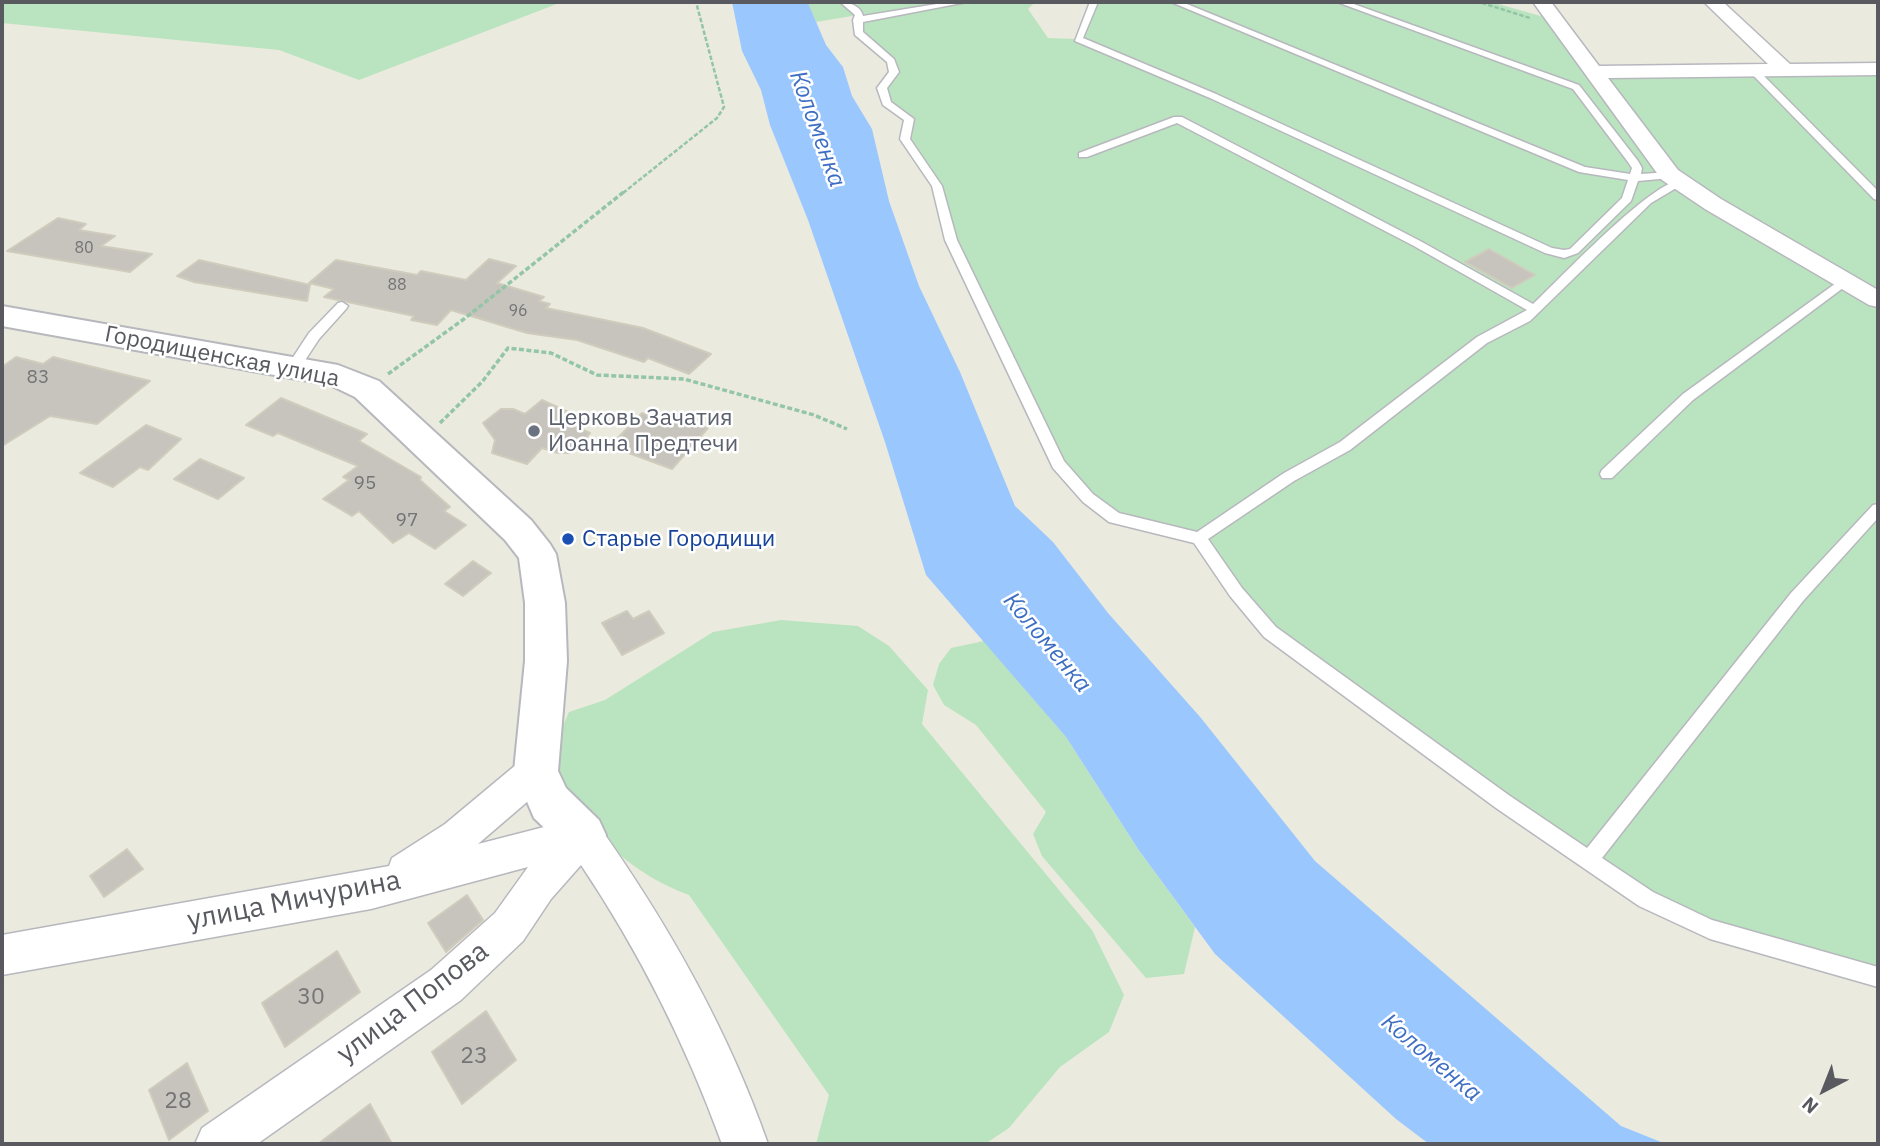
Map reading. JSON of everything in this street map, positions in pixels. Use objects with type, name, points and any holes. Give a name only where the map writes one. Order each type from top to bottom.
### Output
[{"type":"street","points":[[1542,2],[1674,178],[1843,282],[1878,300]]},
{"type":"street","points":[[1713,2],[1784,69]]},
{"type":"street","points":[[1594,72],[1878,69]]},
{"type":"street","name":"Городищенская улица","points":[[2,316],[338,376],[367,389],[518,530],[537,554],[545,603],[546,661],[537,733],[536,771],[550,803],[583,835]]},
{"type":"street","points":[[371,890],[458,837],[536,771]]},
{"type":"street","points":[[583,835],[621,888],[680,990],[724,1085],[745,1144]]},
{"type":"street","name":"улица Мичурина","points":[[2,955],[371,890],[583,835]]},
{"type":"street","name":"улица Попова","points":[[218,1144],[446,985],[509,927],[537,886],[583,835]]},
{"type":"lane","points":[[844,2],[859,14],[858,33],[891,61],[894,72],[882,88],[887,103],[909,119],[905,138],[937,186],[951,240],[1058,464],[1088,498],[1114,518],[1199,538],[1236,592],[1270,632],[1646,899],[1710,929],[1878,977]]},
{"type":"lane","points":[[857,20],[963,2]]},
{"type":"lane","points":[[1094,2],[1078,39],[1213,96],[1549,251],[1564,254],[1574,251],[1627,199],[1637,168],[1576,87],[1341,2]]},
{"type":"lane","points":[[1175,2],[1583,170],[1633,178],[1674,178]]},
{"type":"lane","points":[[1752,69],[1878,197]]},
{"type":"lane","points":[[1083,155],[1178,119],[1418,244],[1535,310]]},
{"type":"lane","points":[[1199,538],[1289,477],[1345,446],[1482,340],[1526,318],[1674,178]]},
{"type":"lane","points":[[1607,474],[1688,397],[1843,282]]},
{"type":"lane","points":[[293,368],[314,336],[342,306]]},
{"type":"lane","points":[[1589,860],[1797,597],[1878,509]]},
{"type":"path","points":[[367,389],[464,319],[717,118],[724,107],[713,75],[707,27],[696,2]]},
{"type":"path","points":[[1482,3],[1534,20]]},
{"type":"path","points":[[423,441],[482,382],[508,348],[551,353],[597,375],[684,379],[814,415],[847,429]]},
{"type":"green space","points":[[2,2],[562,2],[359,80],[279,50],[2,23]]},
{"type":"green space","points":[[807,2],[1035,2],[1028,9],[1048,38],[1077,39],[1094,2],[1491,2],[1555,20],[1594,72],[1878,69],[1878,977],[1710,929],[1646,899],[1270,632],[1199,538],[1114,518],[1058,464],[951,240],[937,186],[905,139],[909,119],[887,103],[882,88],[894,72],[891,61],[858,33],[858,15],[816,22]]},
{"type":"green space","points":[[781,620],[858,626],[889,646],[928,690],[922,724],[1092,930],[1124,995],[1109,1032],[1060,1067],[1009,1128],[985,1144],[816,1144],[829,1095],[689,895],[652,878],[619,854],[591,826],[560,777],[552,751],[569,712],[605,700],[713,632]]},
{"type":"green space","points":[[984,641],[1066,737],[1138,849],[1195,927],[1184,974],[1146,978],[1042,856],[1033,834],[1046,812],[976,725],[944,705],[933,685],[939,664],[951,648]]},
{"type":"water","name":"Коломенка","points":[[732,2],[808,3],[826,45],[843,67],[852,96],[872,129],[889,201],[919,286],[960,372],[1015,506],[1053,542],[1108,613],[1201,718],[1315,861],[1621,1126],[1666,1144],[1429,1144],[1396,1119],[1215,954],[1138,849],[1066,737],[926,575],[885,442],[808,220],[770,125],[761,90],[742,51]]},
{"type":"building","points":[[58,218],[86,224],[79,230],[115,236],[101,246],[152,254],[130,272],[7,251]]},
{"type":"building","points":[[1489,249],[1535,275],[1512,288],[1465,262]]},
{"type":"building","points":[[489,259],[516,266],[497,283],[544,297],[539,301],[550,304],[546,308],[643,328],[711,354],[689,374],[648,358],[644,362],[577,340],[527,333],[451,310],[437,325],[411,320],[414,316],[324,297],[334,289],[309,283],[336,260],[417,275],[421,271],[466,280]]},
{"type":"building","points":[[199,260],[310,285],[307,301],[194,282],[177,276]]},
{"type":"building","points":[[16,357],[43,364],[53,357],[150,381],[97,424],[50,416],[2,446],[2,367]]},
{"type":"building","points":[[281,398],[367,434],[359,441],[421,477],[420,480],[450,507],[444,511],[466,525],[435,549],[409,533],[393,543],[359,511],[352,516],[323,499],[349,480],[343,477],[358,466],[278,433],[273,436],[246,425]]},
{"type":"building","name":"Церковь Зачатия Иоанна Предтечи","points":[[542,400],[579,417],[570,424],[590,433],[579,448],[570,453],[558,453],[542,448],[527,464],[492,453],[495,440],[483,423],[501,409],[513,409],[525,414]]},
{"type":"building","points":[[642,413],[664,421],[670,415],[708,428],[672,469],[610,446]]},
{"type":"building","points":[[146,425],[181,439],[148,470],[140,467],[113,487],[80,473]]},
{"type":"building","points":[[200,459],[244,478],[218,499],[174,479]]},
{"type":"building","points":[[473,561],[491,573],[463,596],[445,584]]},
{"type":"building","points":[[627,611],[633,619],[649,611],[664,633],[622,655],[602,623]]},
{"type":"building","points":[[127,849],[143,869],[104,897],[90,876]]},
{"type":"building","points":[[467,895],[483,920],[446,952],[428,923]]},
{"type":"building","points":[[337,951],[360,992],[285,1047],[262,1003]]},
{"type":"building","points":[[486,1011],[516,1060],[462,1104],[432,1052]]},
{"type":"building","points":[[187,1063],[208,1111],[169,1140],[149,1090]]},
{"type":"building","points":[[370,1104],[392,1144],[318,1144]]},
{"type":"place","name":"Церковь Зачатия Иоанна Предтечи","points":[[534,431]]},
{"type":"place","name":"Старые Городищи","points":[[568,539]]}]
